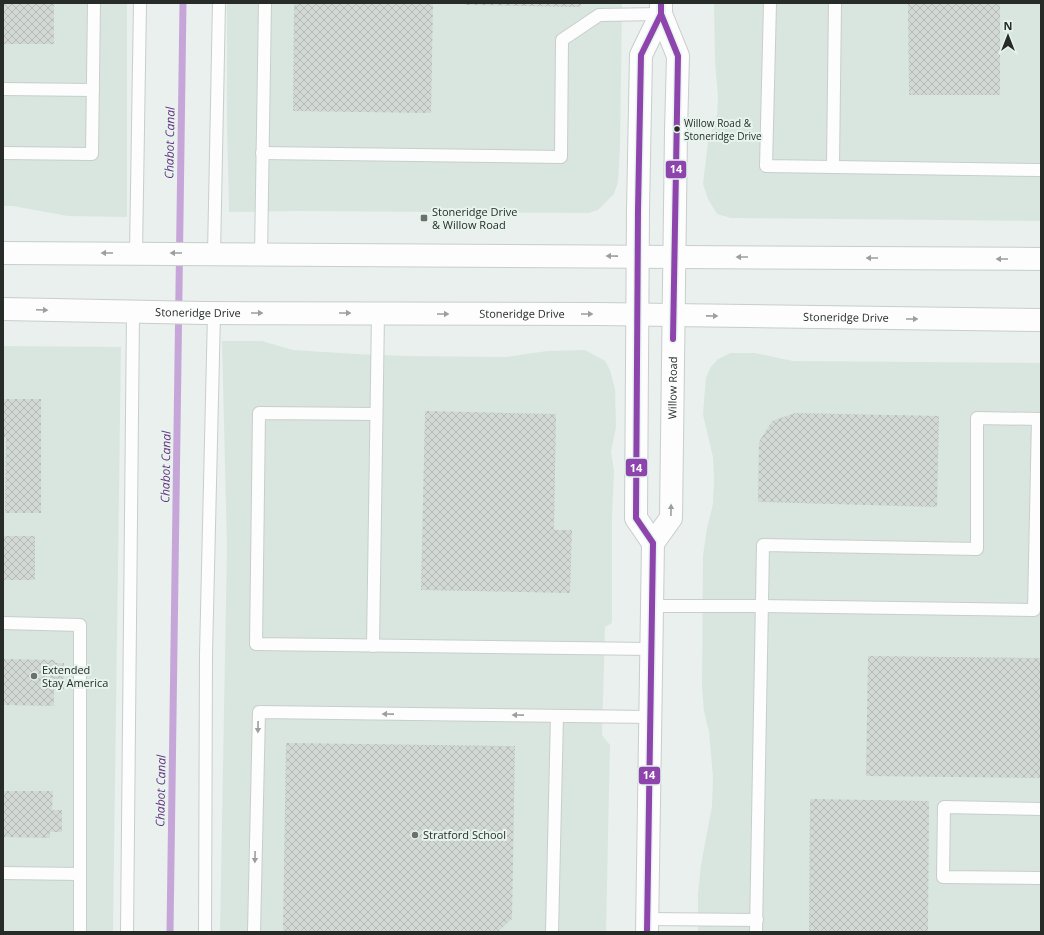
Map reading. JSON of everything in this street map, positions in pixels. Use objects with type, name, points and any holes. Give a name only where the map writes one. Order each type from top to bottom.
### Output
[{"type":"main road","points":[[647,925],[653,543],[636,518],[637,315],[641,55],[661,9]]},
{"type":"main road","name":"Willow Road","points":[[653,543],[671,518],[678,56],[661,9]]},
{"type":"main road","points":[[3,252],[1041,259]]},
{"type":"main road","name":"Stoneridge Drive","points":[[3,309],[209,313],[673,315],[1041,320]]},
{"type":"lane","points":[[3,153],[92,154],[94,3]]},
{"type":"lane","points":[[140,3],[141,253]]},
{"type":"lane","points":[[210,254],[219,3]]},
{"type":"lane","points":[[261,254],[265,3]]},
{"type":"lane","points":[[770,3],[766,166],[1041,170]]},
{"type":"lane","points":[[833,167],[835,3]]},
{"type":"lane","points":[[262,153],[561,157],[562,40],[599,15],[661,9]]},
{"type":"lane","points":[[3,89],[93,90]]},
{"type":"lane","points":[[127,932],[129,604],[139,312]]},
{"type":"lane","points":[[205,932],[209,313]]},
{"type":"lane","points":[[374,646],[378,313]]},
{"type":"lane","points":[[376,414],[259,412],[256,644],[651,649]]},
{"type":"lane","points":[[647,925],[756,926],[762,606],[764,545],[977,549],[977,418],[1040,419],[1034,610],[762,606],[652,606]]},
{"type":"lane","points":[[3,623],[80,625],[80,932]]},
{"type":"lane","points":[[254,932],[259,712],[650,717]]},
{"type":"lane","points":[[552,932],[557,716]]},
{"type":"lane","points":[[1041,809],[944,807],[943,877],[1041,878]]},
{"type":"lane","points":[[3,874],[80,874]]},
{"type":"shaded area","points":[[3,3],[127,3],[127,217],[68,216],[13,206],[3,206]]},
{"type":"shaded area","points":[[227,3],[622,3],[620,146],[618,182],[614,194],[598,210],[589,213],[229,212]]},
{"type":"shaded area","points":[[714,3],[1041,3],[1041,221],[731,218],[717,214],[708,199],[703,184],[708,142],[717,115],[718,98],[715,61]]},
{"type":"shaded area","points":[[222,341],[262,341],[293,350],[405,356],[507,357],[547,351],[585,350],[605,361],[610,370],[615,389],[616,427],[611,452],[614,471],[612,516],[612,623],[605,627],[602,735],[610,745],[606,932],[220,932],[227,547]]},
{"type":"shaded area","points":[[3,346],[121,347],[113,932],[3,932]]},
{"type":"shaded area","points":[[731,353],[755,353],[793,361],[1041,363],[1041,932],[698,932],[698,894],[701,865],[712,806],[713,777],[709,732],[704,711],[702,688],[703,556],[707,528],[713,504],[714,479],[713,457],[703,415],[706,378],[710,368],[718,359]]},
{"type":"building","points":[[3,3],[54,3],[54,44],[3,44]]},
{"type":"building","points":[[294,3],[433,3],[431,113],[293,111]]},
{"type":"building","points":[[465,3],[581,3],[581,7],[465,5]]},
{"type":"building","points":[[908,3],[1000,3],[1000,95],[909,95]]},
{"type":"building","points":[[3,399],[41,399],[41,513],[5,513],[6,437],[3,437]]},
{"type":"building","points":[[425,411],[556,414],[554,530],[572,530],[570,593],[421,590]]},
{"type":"building","points":[[795,413],[939,416],[937,507],[758,502],[759,442],[772,421]]},
{"type":"building","points":[[3,536],[35,536],[35,580],[3,580]]},
{"type":"building","points":[[868,656],[1041,658],[1041,778],[866,776]]},
{"type":"building","name":"Extended Stay America","points":[[3,659],[55,660],[55,663],[64,663],[64,689],[54,689],[54,706],[3,705]]},
{"type":"building","points":[[286,743],[515,746],[512,919],[498,932],[283,932]]},
{"type":"building","points":[[3,791],[53,791],[52,810],[62,810],[62,832],[50,832],[50,838],[3,837]]},
{"type":"building","points":[[810,799],[929,801],[928,932],[809,932]]},
{"type":"waterway","name":"Chabot Canal","points":[[170,932],[183,3]]},
{"type":"transit line","name":"14","points":[[661,3],[661,14],[678,56],[673,339]]},
{"type":"transit line","name":"14","points":[[647,932],[653,543],[636,518],[638,210],[641,55],[661,14],[661,3]]},
{"type":"place","name":"Willow Road & Stoneridge Drive","points":[[677,129]]},
{"type":"place","name":"Stoneridge Drive & Willow Road","points":[[424,218]]},
{"type":"place","name":"Extended Stay America","points":[[34,676]]},
{"type":"place","name":"Stratford School","points":[[415,835]]}]
